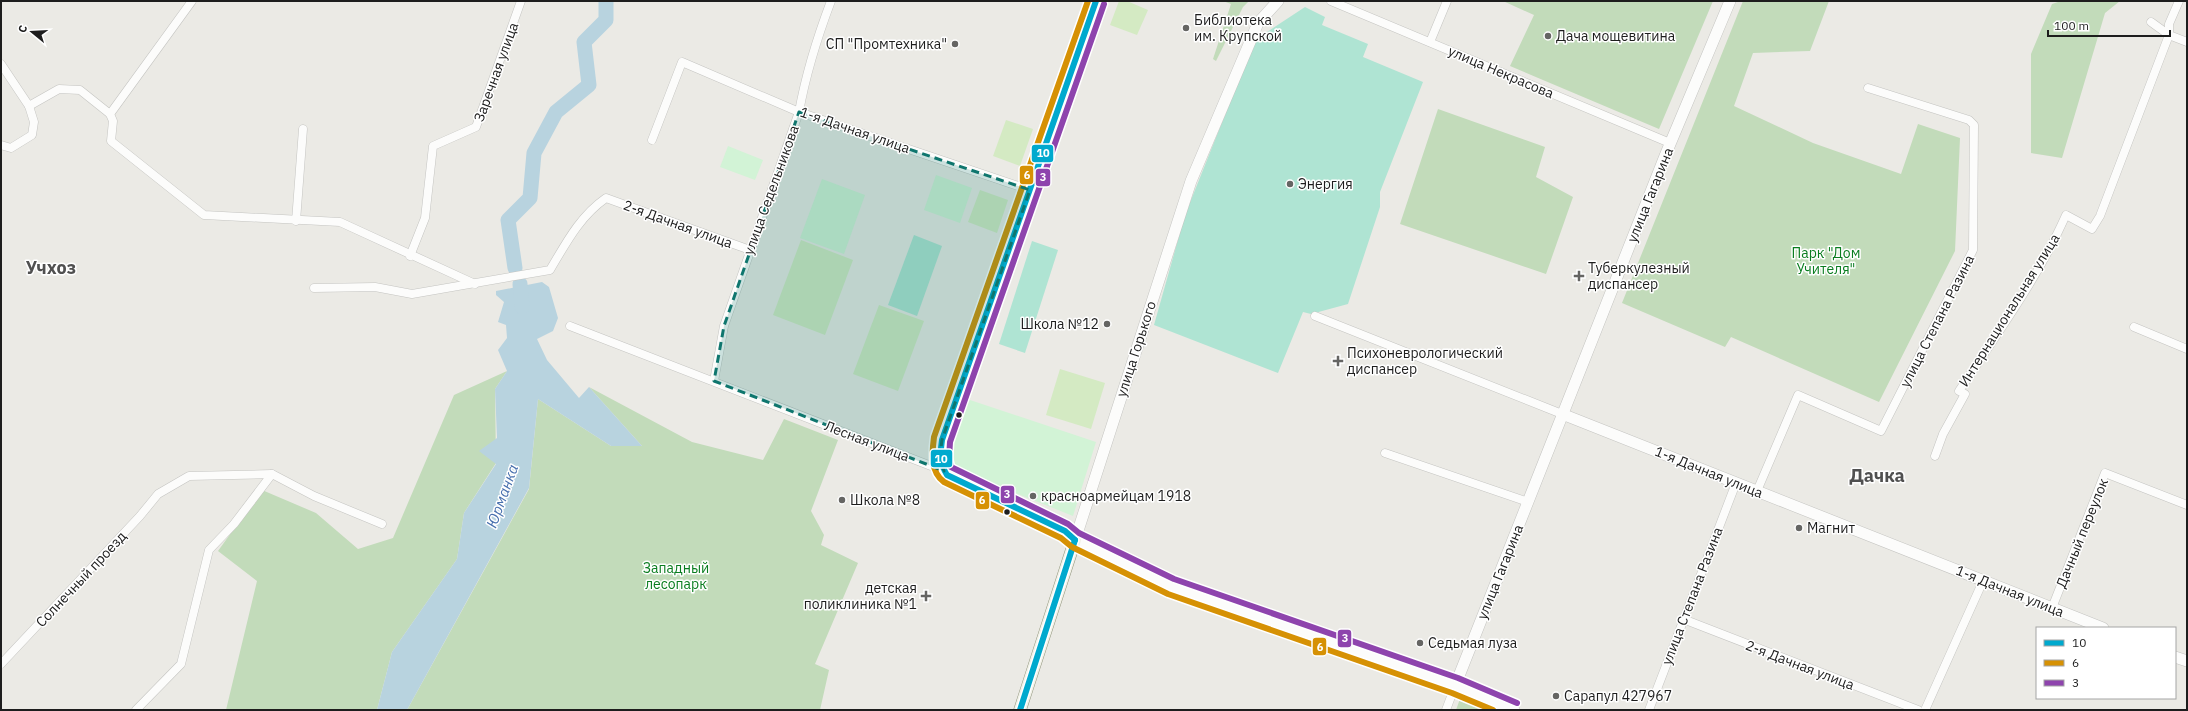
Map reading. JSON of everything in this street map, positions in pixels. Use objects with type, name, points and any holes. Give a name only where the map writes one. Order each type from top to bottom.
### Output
[{"type":"main road","points":[[944,471],[940,455],[942,440],[1096,1]]},
{"type":"main road","name":"Лесная улица","points":[[944,471],[947,475],[1065,531],[1076,540]]},
{"type":"main road","name":"улица Горького","points":[[1020,710],[1076,540]]},
{"type":"street","points":[[110,114],[192,1]]},
{"type":"street","name":"Заречная улица","points":[[410,256],[426,218],[433,146],[476,127],[521,1]]},
{"type":"street","name":"улица Седельникова","points":[[714,381],[724,326],[799,112],[804,78],[817,36],[831,1]]},
{"type":"street","name":"улица Горького","points":[[1076,540],[1191,182],[1258,23],[1278,1]]},
{"type":"street","name":"улица Некрасова","points":[[1330,1],[1670,143]]},
{"type":"street","points":[[1430,42],[1447,1]]},
{"type":"street","name":"улица Гагарина","points":[[1446,710],[1670,143],[1730,1]]},
{"type":"street","name":"Интернациональная улица","points":[[1935,456],[1943,434],[1965,394],[1959,391],[2013,310],[2056,237],[2066,215],[2092,229],[2100,216],[2169,35],[2170,24],[2179,1]]},
{"type":"street","points":[[2151,22],[2169,35],[2187,42]]},
{"type":"street","name":"1-я Дачная улица","points":[[652,140],[682,62],[799,112],[1030,190]]},
{"type":"street","points":[[1,64],[29,106],[34,122],[32,134],[11,148],[1,145]]},
{"type":"street","name":"улица Степана Разина","points":[[1757,491],[1798,395],[1881,431],[1973,250],[1974,125],[1969,120],[1868,88]]},
{"type":"street","points":[[29,106],[59,89],[80,90],[110,114],[113,121],[111,141],[204,214],[296,221],[340,222],[410,256],[475,284]]},
{"type":"street","points":[[296,221],[303,129]]},
{"type":"street","name":"2-я Дачная улица","points":[[475,284],[550,270],[575,228],[591,208],[606,198],[750,250]]},
{"type":"street","points":[[314,288],[375,287],[412,294],[475,284]]},
{"type":"street","name":"1-я Дачная улица","points":[[1316,316],[2100,627]]},
{"type":"street","name":"Лесная улица","points":[[570,326],[944,471]]},
{"type":"street","points":[[2134,327],[2187,349]]},
{"type":"street","points":[[1385,453],[1528,502]]},
{"type":"street","name":"Дачный переулок","points":[[2052,608],[2105,473],[2187,505]]},
{"type":"street","points":[[136,710],[181,664],[209,550],[234,524],[272,474],[314,496],[382,524]]},
{"type":"street","name":"Солнечный проезд","points":[[1,664],[160,493],[189,476],[272,474]]},
{"type":"street","name":"улица Степана Разина","points":[[1649,710],[1736,483]]},
{"type":"street","name":"Лесная улица","points":[[1076,540],[1172,586],[1455,686],[1514,710]]},
{"type":"street","points":[[1925,710],[1983,581]]},
{"type":"street","name":"2-я Дачная улица","points":[[1683,619],[1918,710]]},
{"type":"street","points":[[2176,656],[2187,661]]},
{"type":"highlighted area","points":[[799,112],[1030,190],[942,440],[940,455],[944,471],[714,381],[724,326]]},
{"type":"green space","points":[[1119,1],[1127,1],[1148,10],[1137,35],[1110,25]]},
{"type":"green space","points":[[1223,1],[1249,1],[1243,7],[1216,61],[1213,59],[1231,4]]},
{"type":"green space","points":[[1503,1],[1713,1],[1659,129],[1510,66],[1534,15]]},
{"type":"green space","name":"Парк \"Дом Учителя\"","points":[[1743,1],[1829,1],[1810,51],[1753,53],[1734,106],[1813,143],[1901,174],[1918,124],[1960,138],[1955,251],[1879,402],[1731,337],[1725,347],[1622,303]]},
{"type":"green space","points":[[2061,1],[2120,1],[2105,13],[2062,158],[2031,153],[2031,54],[2052,4]]},
{"type":"green space","name":"Энергия","points":[[1305,7],[1325,17],[1322,25],[1368,44],[1363,57],[1423,82],[1380,192],[1380,207],[1348,304],[1311,314],[1303,312],[1278,373],[1154,325],[1185,215],[1255,40]]},
{"type":"green space","points":[[1438,109],[1545,147],[1536,177],[1573,197],[1546,274],[1400,224]]},
{"type":"green space","points":[[1006,120],[1033,129],[1020,166],[993,156]]},
{"type":"green space","points":[[728,146],[763,160],[755,180],[720,167]]},
{"type":"green space","points":[[936,175],[972,188],[960,223],[924,210]]},
{"type":"green space","points":[[822,179],[865,195],[844,254],[800,238]]},
{"type":"green space","points":[[980,190],[1008,200],[997,233],[968,222]]},
{"type":"green space","points":[[914,235],[942,246],[917,316],[888,305]]},
{"type":"green space","points":[[801,240],[853,260],[825,335],[773,315]]},
{"type":"green space","points":[[1032,241],[1058,250],[1025,353],[999,344]]},
{"type":"green space","points":[[879,305],[924,321],[898,391],[853,374]]},
{"type":"green space","points":[[1060,369],[1105,383],[1091,429],[1046,415]]},
{"type":"green space","points":[[507,371],[495,389],[496,463],[464,513],[457,559],[392,652],[377,710],[226,710],[257,581],[218,551],[262,490],[316,513],[358,549],[393,538],[454,395]]},
{"type":"green space","name":"Западный лесопарк","points":[[589,387],[692,442],[763,460],[784,419],[838,440],[811,511],[824,535],[821,545],[858,563],[815,664],[829,670],[820,710],[407,710],[529,489],[538,399],[611,446],[642,446]]},
{"type":"green space","points":[[964,398],[1096,442],[1073,516],[963,472],[951,460],[947,443]]},
{"type":"green space","points":[[1461,696],[1497,710],[1456,710]]},
{"type":"water","points":[[542,282],[549,287],[558,318],[553,331],[537,339],[547,360],[579,398],[589,387],[642,446],[611,446],[538,399],[529,488],[407,710],[377,710],[392,652],[457,559],[464,513],[496,464],[479,451],[497,438],[495,389],[507,371],[498,350],[507,338],[506,325],[498,322],[504,302],[496,295],[496,291]]},
{"type":"waterway","name":"Юрманка","points":[[515,268],[508,220],[530,198],[534,153],[556,112],[589,85],[584,42],[606,20],[606,1]]},
{"type":"waterway","name":"Юрманка","points":[[520,284],[522,307]]},
{"type":"transit line","name":"6","points":[[1088,1],[934,437],[933,461],[936,473],[944,482],[1061,538],[1072,547],[1168,594],[1452,693],[1493,710]]},
{"type":"transit line","name":"10","points":[[1075,540],[1065,531],[947,475],[942,463],[941,449],[942,440],[1096,1]]},
{"type":"transit line","name":"3","points":[[1104,4],[950,442],[949,458],[951,467],[1068,524],[1079,533],[1174,579],[1458,678],[1517,703]]},
{"type":"transit line","name":"10","points":[[1020,710],[1075,540]]},
{"type":"place","name":"Библиотека им. Крупской","points":[[1186,28]]},
{"type":"place","name":"Дача мощевитина","points":[[1548,36]]},
{"type":"place","name":"СП \"Промтехника\"","points":[[955,44]]},
{"type":"place","name":"Энергия","points":[[1290,184]]},
{"type":"place","name":"Туберкулезный диспансер","points":[[1579,276]]},
{"type":"place","name":"Школа №12","points":[[1107,324]]},
{"type":"place","name":"Психоневрологический диспансер","points":[[1338,361]]},
{"type":"place","name":"красноармейцам 1918","points":[[1033,496]]},
{"type":"place","name":"Школа №8","points":[[842,500]]},
{"type":"place","name":"Магнит","points":[[1799,528]]},
{"type":"place","name":"детская поликлиника №1","points":[[926,596]]},
{"type":"place","name":"Седьмая луза","points":[[1420,643]]},
{"type":"place","name":"Сарапул 427967","points":[[1556,696]]},
{"type":"district","name":"Учхоз","points":[[51,267]]},
{"type":"district","name":"Дачка","points":[[1877,475]]}]
